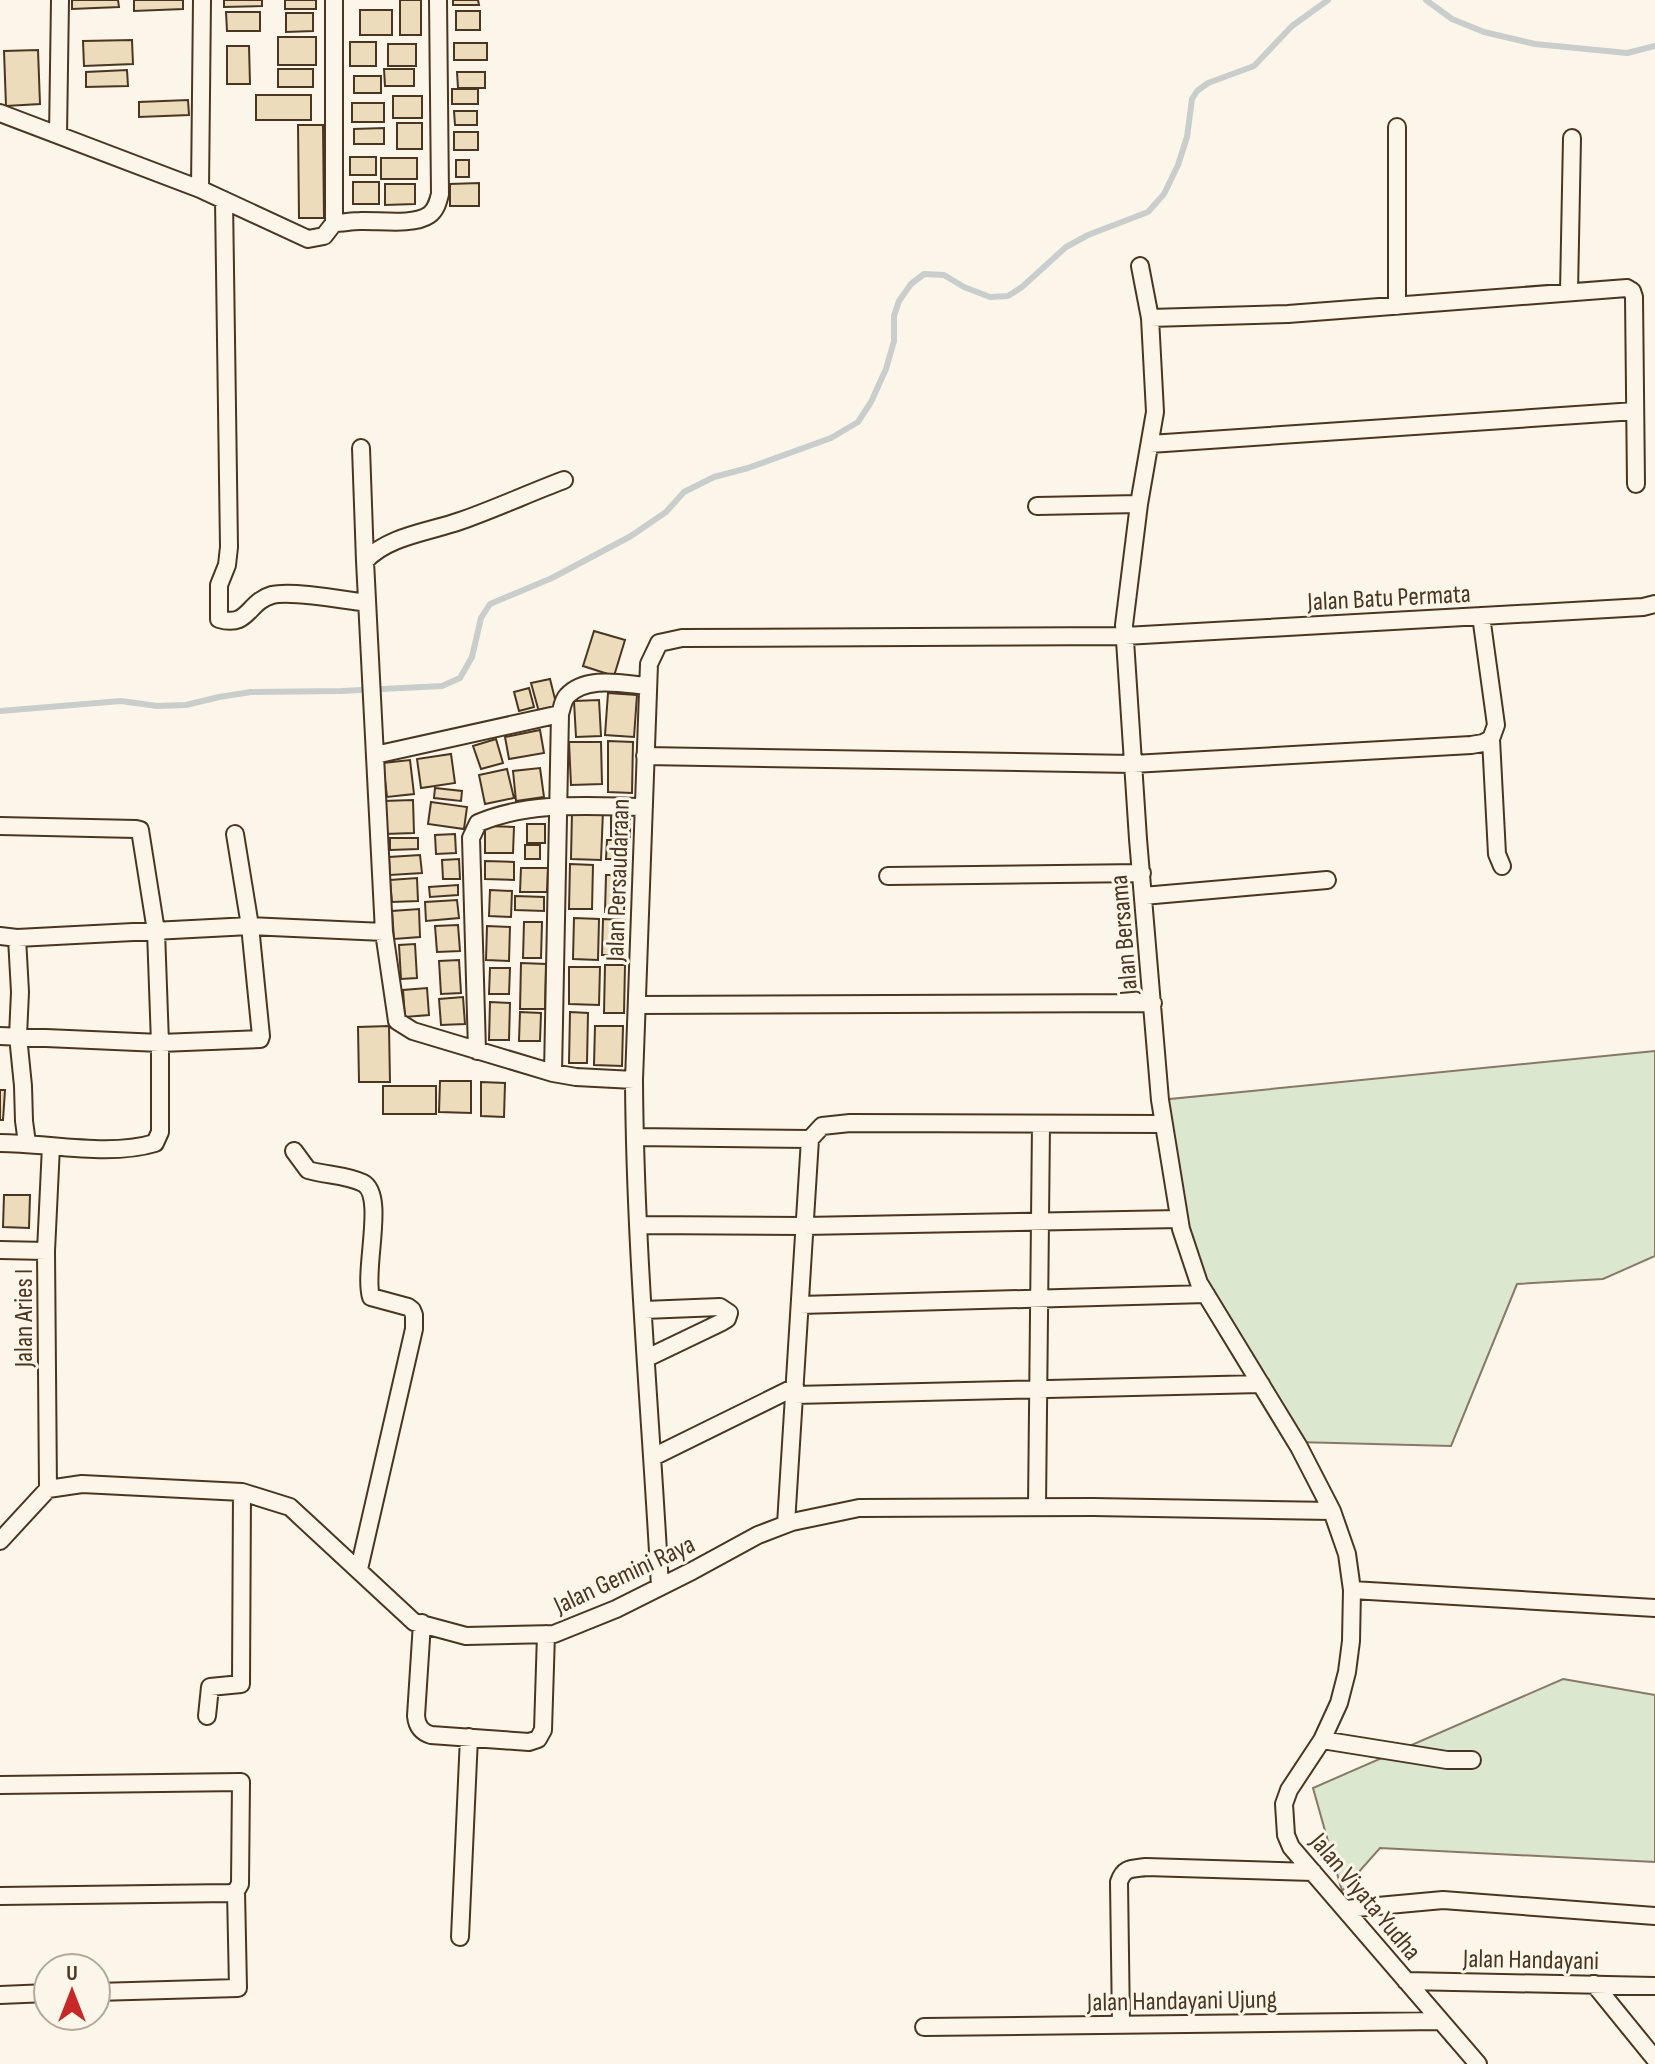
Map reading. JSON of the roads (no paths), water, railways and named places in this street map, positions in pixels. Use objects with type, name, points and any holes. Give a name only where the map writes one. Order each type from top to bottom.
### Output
[{"type":"street","points":[[58,135],[60,0]]},
{"type":"street","points":[[200,189],[202,0]]},
{"type":"street","points":[[0,113],[200,189],[308,239],[324,236],[334,223],[334,0]]},
{"type":"street","points":[[334,223],[415,220],[425,218],[437,206],[440,194],[438,0]]},
{"type":"street","points":[[1397,127],[1397,306]]},
{"type":"street","points":[[1569,292],[1572,138]]},
{"type":"street","points":[[224,200],[229,547],[227,565],[219,585],[219,619],[230,622],[240,620],[254,604],[273,595],[367,603]]},
{"type":"street","name":"Jalan Bersama","points":[[1140,266],[1150,318],[1155,412],[1139,504],[1124,625],[1160,1100],[1179,1219],[1199,1283],[1299,1447],[1332,1511]]},
{"type":"street","points":[[1150,318],[1248,316],[1627,288],[1634,297],[1636,484]]},
{"type":"street","points":[[1150,444],[1635,411]]},
{"type":"street","points":[[361,448],[384,932],[397,1021],[413,1031],[553,1073],[634,1080]]},
{"type":"street","points":[[365,561],[387,544],[462,521],[564,480]]},
{"type":"street","points":[[1037,506],[1139,504]]},
{"type":"street","name":"Jalan Batu Permata","points":[[1125,636],[1655,604]]},
{"type":"street","points":[[1481,616],[1496,725],[1491,739],[1497,854],[1502,866]]},
{"type":"street","name":"Jalan Persaudaraan","points":[[660,1587],[639,1225],[634,1080],[649,664],[659,643],[682,638],[1125,636]]},
{"type":"street","points":[[553,1073],[560,714],[565,698],[578,687],[591,683],[648,686]]},
{"type":"street","points":[[375,755],[560,714]]},
{"type":"street","points":[[645,756],[1133,764],[1471,745],[1491,739]]},
{"type":"street","points":[[477,1051],[471,838],[478,823],[496,815],[558,806],[644,807]]},
{"type":"street","points":[[0,826],[138,829],[142,834],[156,931],[160,1043],[160,1132],[155,1143],[140,1148],[111,1149],[0,1143]]},
{"type":"street","points":[[0,1036],[160,1043],[259,1039],[250,926],[235,834]]},
{"type":"street","points":[[888,876],[1142,873]]},
{"type":"street","points":[[1143,896],[1327,880]]},
{"type":"street","points":[[27,1143],[18,1036],[20,992],[8,937],[250,926],[384,932]]},
{"type":"street","points":[[637,1005],[1153,1003]]},
{"type":"street","points":[[786,1524],[810,1139],[818,1128],[827,1124],[1164,1124]]},
{"type":"street","points":[[1037,1507],[1041,1124]]},
{"type":"street","points":[[635,1137],[810,1139]]},
{"type":"street","name":"Jalan Aries I","points":[[48,1489],[46,1251],[51,1146]]},
{"type":"street","points":[[294,1151],[308,1170],[367,1185],[372,1193],[374,1209],[368,1280],[371,1297],[408,1307],[414,1315],[414,1329],[359,1569]]},
{"type":"street","points":[[639,1225],[804,1226],[1179,1219]]},
{"type":"street","points":[[0,1250],[46,1251]]},
{"type":"street","points":[[800,1305],[1206,1294]]},
{"type":"street","points":[[644,1310],[720,1307],[729,1313],[722,1322],[647,1358]]},
{"type":"street","points":[[653,1457],[794,1391],[1261,1384]]},
{"type":"street","name":"Jalan Gemini Raya","points":[[48,1489],[82,1484],[242,1492],[290,1507],[414,1622],[466,1636],[554,1634],[616,1609],[758,1535],[786,1524],[859,1508],[1332,1511]]},
{"type":"street","points":[[0,1541],[48,1489]]},
{"type":"street","points":[[207,1716],[210,1687],[241,1684],[242,1492]]},
{"type":"street","name":"Jalan Viyata Yudha","points":[[1332,1511],[1347,1554],[1352,1590],[1347,1672],[1339,1703],[1322,1740],[1289,1790],[1284,1804],[1286,1835],[1291,1847],[1478,2064]]},
{"type":"street","points":[[1352,1590],[1655,1608]]},
{"type":"street","points":[[422,1623],[417,1723],[425,1733],[469,1737],[529,1742],[542,1736],[546,1634]]},
{"type":"street","points":[[460,1937],[469,1737]]},
{"type":"street","points":[[1322,1740],[1447,1760],[1472,1760]]},
{"type":"street","points":[[0,1785],[241,1782],[240,1884],[236,1891],[238,1988],[112,1992]]},
{"type":"street","points":[[1121,2025],[1119,1882],[1122,1873],[1146,1867],[1313,1872]]},
{"type":"street","points":[[0,1896],[236,1891]]},
{"type":"street","points":[[1345,1909],[1443,1900],[1655,1916]]},
{"type":"street","name":"Jalan Handayani","points":[[1406,1981],[1655,1986]]},
{"type":"street","points":[[1594,1984],[1655,2059]]},
{"type":"street","points":[[0,1995],[32,1994]]},
{"type":"street","name":"Jalan Handayani Ujung","points":[[924,2027],[1441,2021]]},
{"type":"waterway","points":[[0,711],[121,701],[157,706],[186,705],[251,692],[442,686],[460,678],[472,657],[481,618],[490,604],[552,578],[631,536],[666,512],[684,492],[714,477],[831,438],[858,422],[886,369],[894,341],[894,316],[899,301],[911,284],[924,274],[944,275],[990,297],[1008,296],[1066,247],[1088,235],[1148,212],[1164,194],[1178,165],[1187,137],[1192,99],[1197,91],[1208,83],[1254,66],[1292,26],[1328,0]]},
{"type":"waterway","points":[[1426,0],[1452,19],[1484,32],[1535,44],[1627,53],[1655,46]]}]
